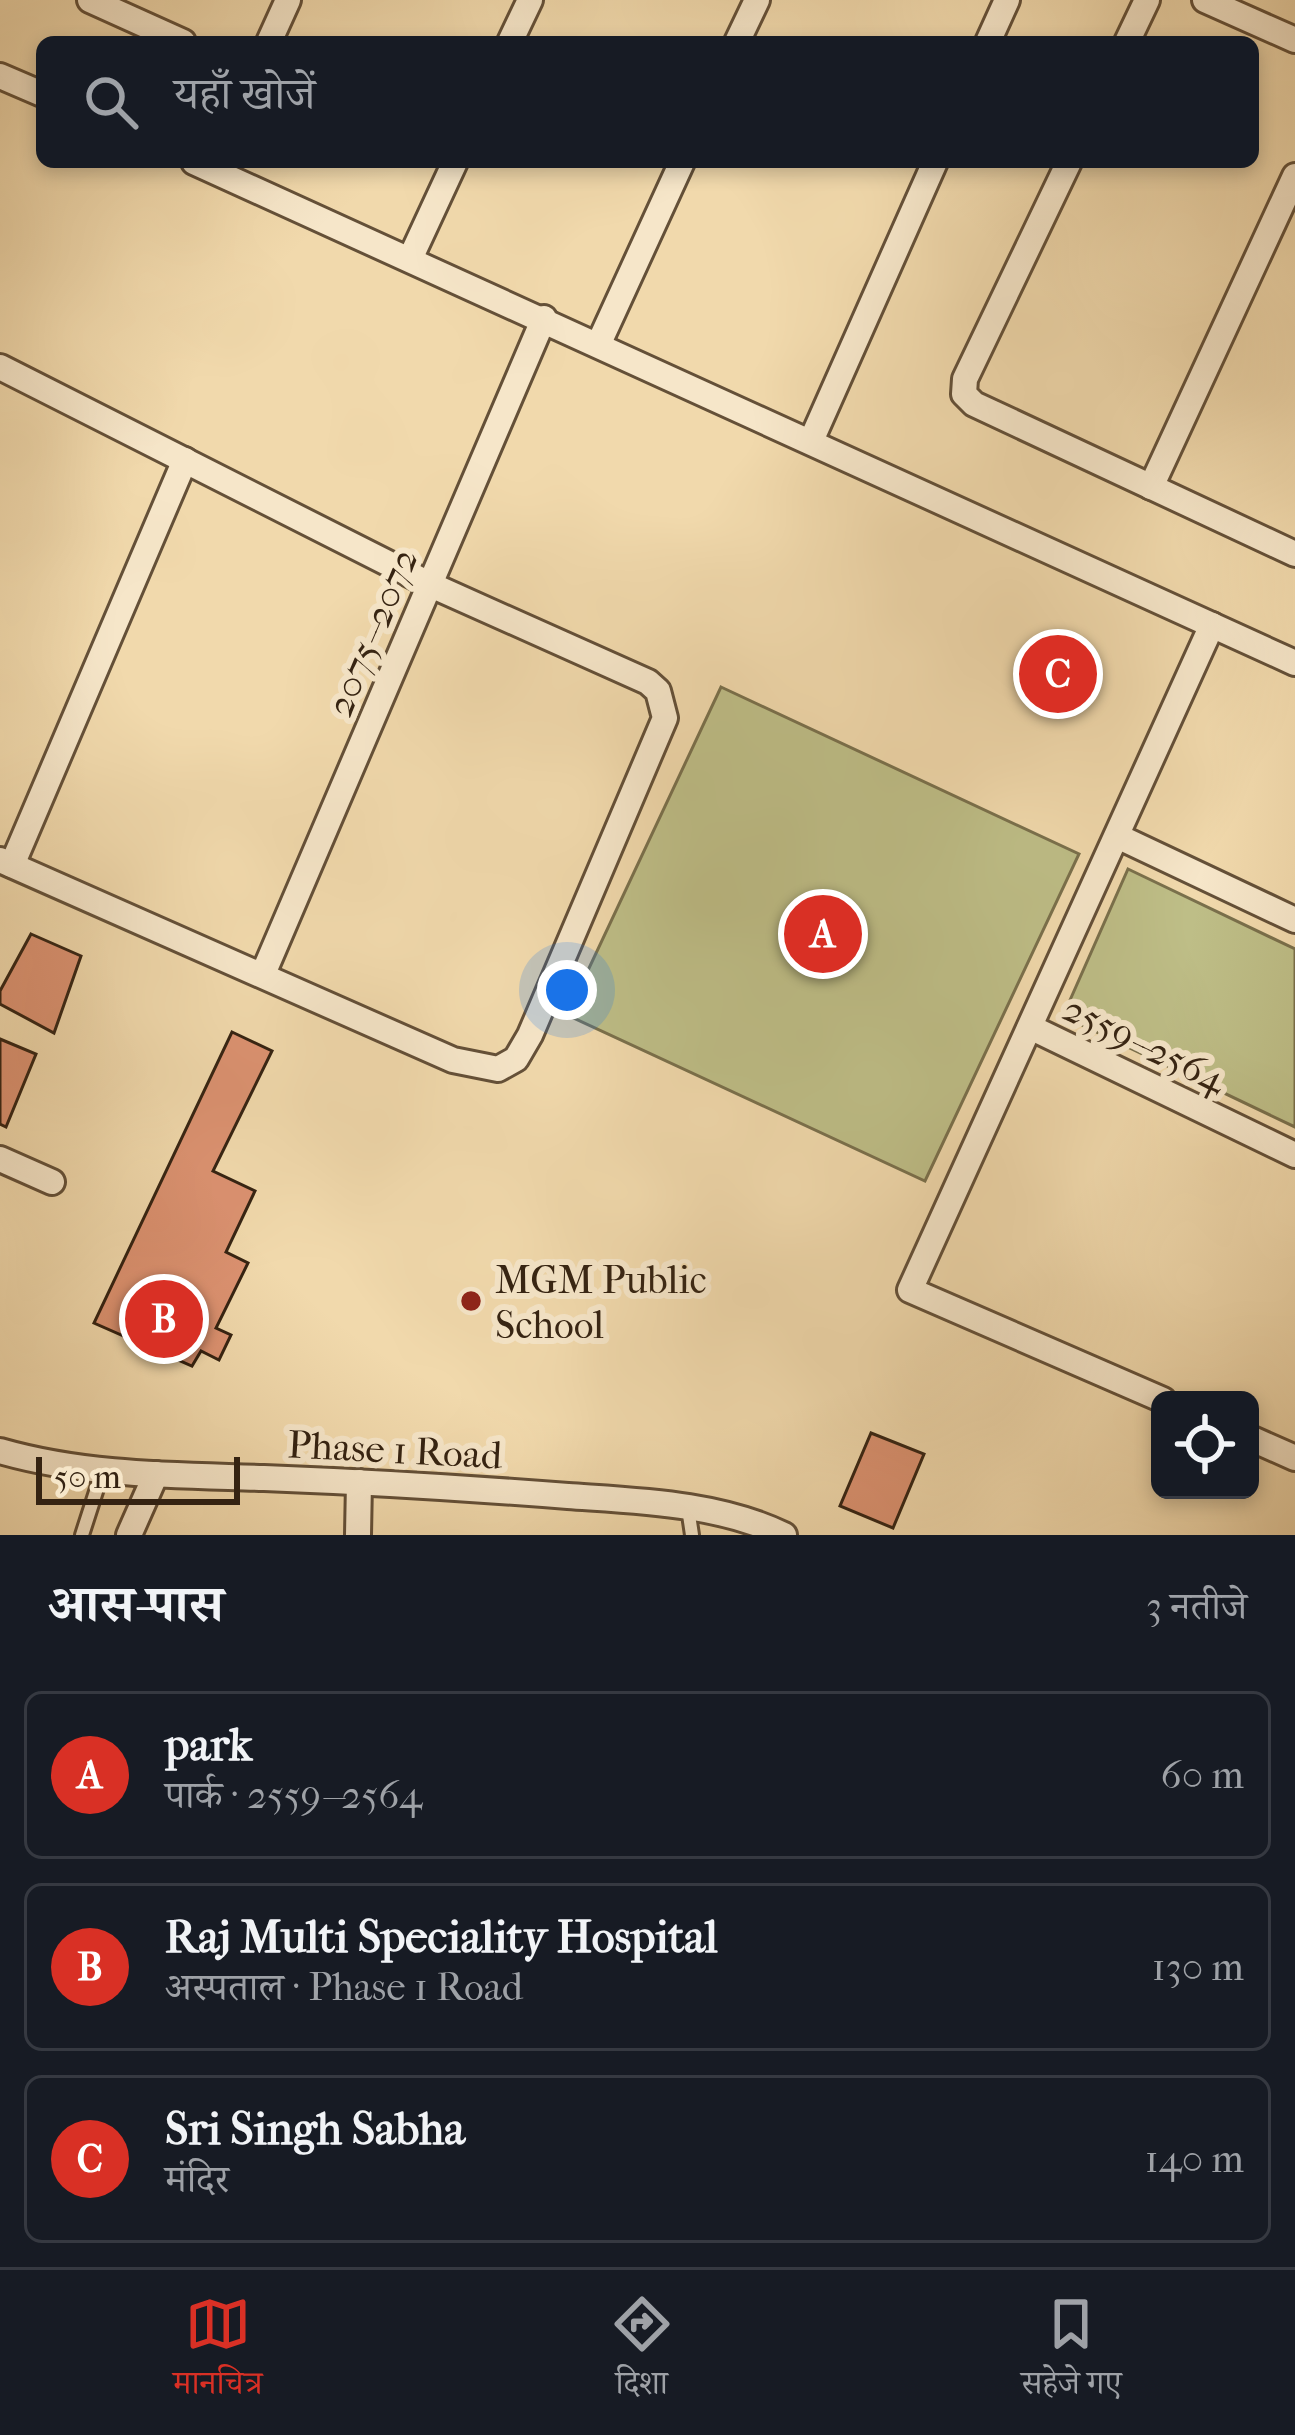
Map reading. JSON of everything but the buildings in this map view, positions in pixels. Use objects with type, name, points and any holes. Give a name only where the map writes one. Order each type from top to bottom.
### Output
[{"type":"street","points":[[90,0],[170,36]]},
{"type":"street","points":[[272,36],[289,0]]},
{"type":"street","points":[[513,36],[530,0]]},
{"type":"street","points":[[740,36],[757,0]]},
{"type":"street","points":[[991,36],[1007,0]]},
{"type":"street","points":[[1130,36],[1147,0]]},
{"type":"street","points":[[1205,0],[1295,40]]},
{"type":"street","points":[[0,76],[36,91]]},
{"type":"street","points":[[207,168],[1295,663]]},
{"type":"street","points":[[410,259],[451,168]]},
{"type":"street","points":[[599,344],[679,168]]},
{"type":"street","points":[[811,441],[932,168]]},
{"type":"street","points":[[1066,168],[964,379],[964,394],[974,404],[1295,554]]},
{"type":"street","points":[[1151,487],[1295,176]]},
{"type":"street","name":"2075--2072","points":[[263,974],[544,319]]},
{"type":"street","points":[[0,367],[185,460],[431,585],[648,682],[664,706],[660,734],[516,1059],[498,1069],[453,1060],[6,862],[185,460]]},
{"type":"street","points":[[1151,1395],[910,1290],[1212,625]]},
{"type":"street","points":[[1117,836],[1295,920]]},
{"type":"street","name":"2559--2564","points":[[1030,1027],[1295,1155]]},
{"type":"street","points":[[0,1160],[52,1182]]},
{"type":"street","points":[[1259,1442],[1295,1458]]},
{"type":"street","name":"Phase 1 Road","points":[[0,1451],[102,1473],[358,1482],[688,1508],[763,1525],[784,1535]]},
{"type":"street","points":[[129,1535],[156,1474]]},
{"type":"street","points":[[358,1482],[358,1535]]},
{"type":"lane","points":[[82,1535],[102,1473]]},
{"type":"lane","points":[[688,1508],[692,1535]]},
{"type":"green space","points":[[721,687],[1079,854],[925,1181],[567,1015]]},
{"type":"green space","points":[[1128,869],[1295,949],[1295,1127],[1063,1016]]},
{"type":"place","name":"Sri Singh Sabha","points":[[1058,674]]},
{"type":"place","name":"park","points":[[823,934]]},
{"type":"place","name":"MGM Public School","points":[[471,1301]]},
{"type":"place","name":"Raj Multi Speciality Hospital","points":[[164,1319]]}]
